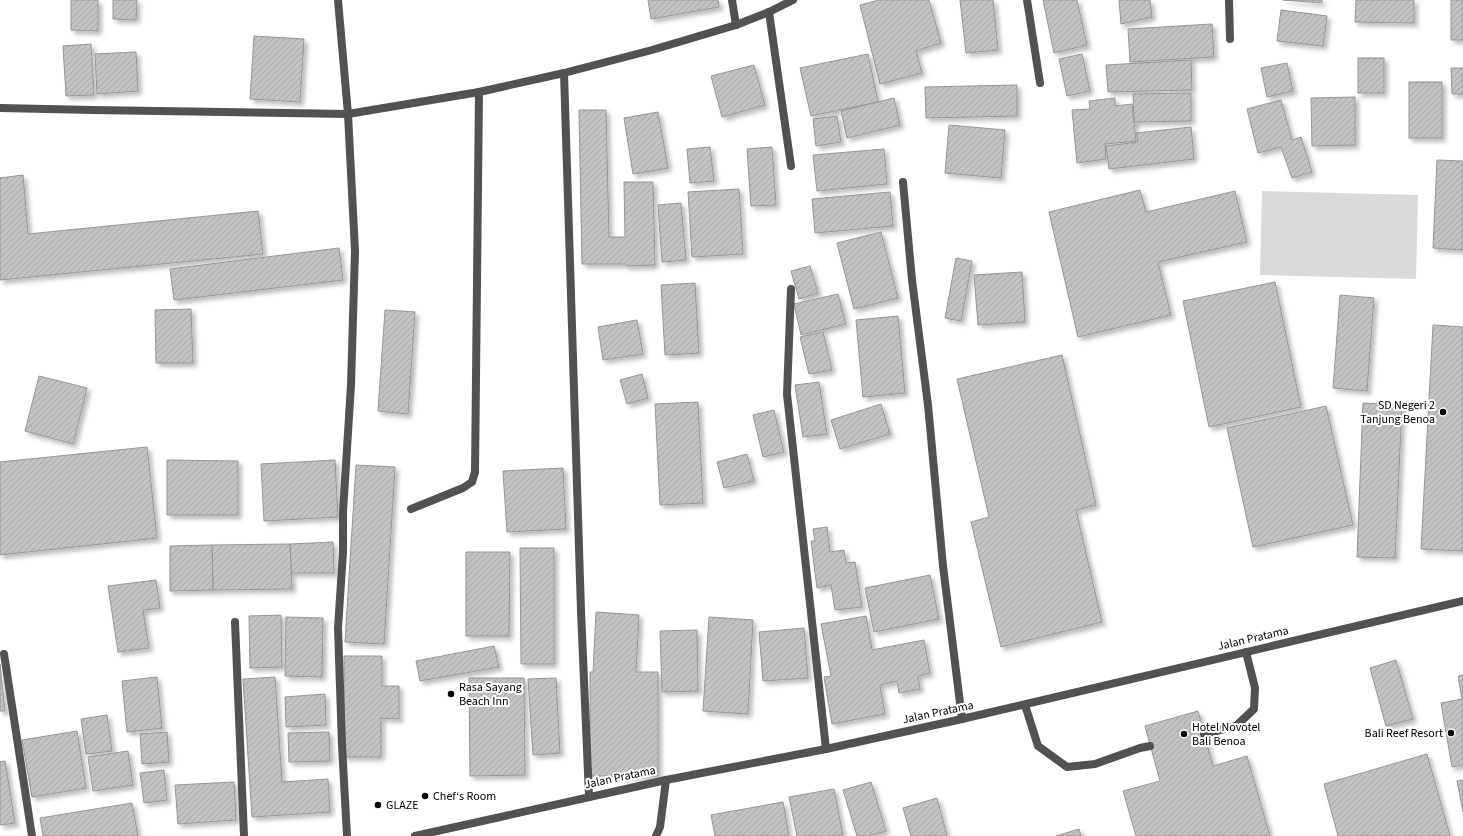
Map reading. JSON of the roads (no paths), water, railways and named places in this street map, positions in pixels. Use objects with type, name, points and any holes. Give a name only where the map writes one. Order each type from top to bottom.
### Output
[{"type":"street","points":[[338,0],[348,114],[355,251],[351,385],[343,512],[343,552],[338,628],[347,836]]},
{"type":"street","points":[[732,0],[736,25]]},
{"type":"street","points":[[0,108],[348,114],[479,92],[564,73],[652,50],[736,25],[769,12],[793,0]]},
{"type":"street","points":[[1027,0],[1040,83]]},
{"type":"street","points":[[1229,0],[1230,39]]},
{"type":"street","points":[[769,12],[791,166]]},
{"type":"street","points":[[564,73],[588,796]]},
{"type":"street","points":[[411,509],[463,488],[472,482],[475,472],[479,92]]},
{"type":"street","points":[[903,182],[912,280],[928,405],[943,566],[962,719]]},
{"type":"street","points":[[791,289],[787,394],[826,749]]},
{"type":"street","name":"Jalan Pratama","points":[[415,836],[441,833],[588,796],[826,749],[962,719],[1463,601]]},
{"type":"street","points":[[235,622],[244,836]]},
{"type":"street","points":[[1204,734],[1236,726],[1254,709],[1255,688],[1246,652]]},
{"type":"street","points":[[4,654],[32,836]]},
{"type":"street","points":[[1025,704],[1038,746],[1067,767],[1095,764],[1140,748],[1150,746]]},
{"type":"street","points":[[656,836],[660,827],[666,780]]},
{"type":"place","name":"SD Negeri 2 Tanjung Benoa","points":[[1443,412]]},
{"type":"place","name":"Rasa Sayang Beach Inn","points":[[451,694]]},
{"type":"place","name":"Bali Reef Resort","points":[[1451,733]]},
{"type":"place","name":"Hotel Novotel Bali Benoa","points":[[1184,734]]},
{"type":"place","name":"Chef‘s Room","points":[[425,796]]},
{"type":"place","name":"GLAZE","points":[[378,805]]}]
